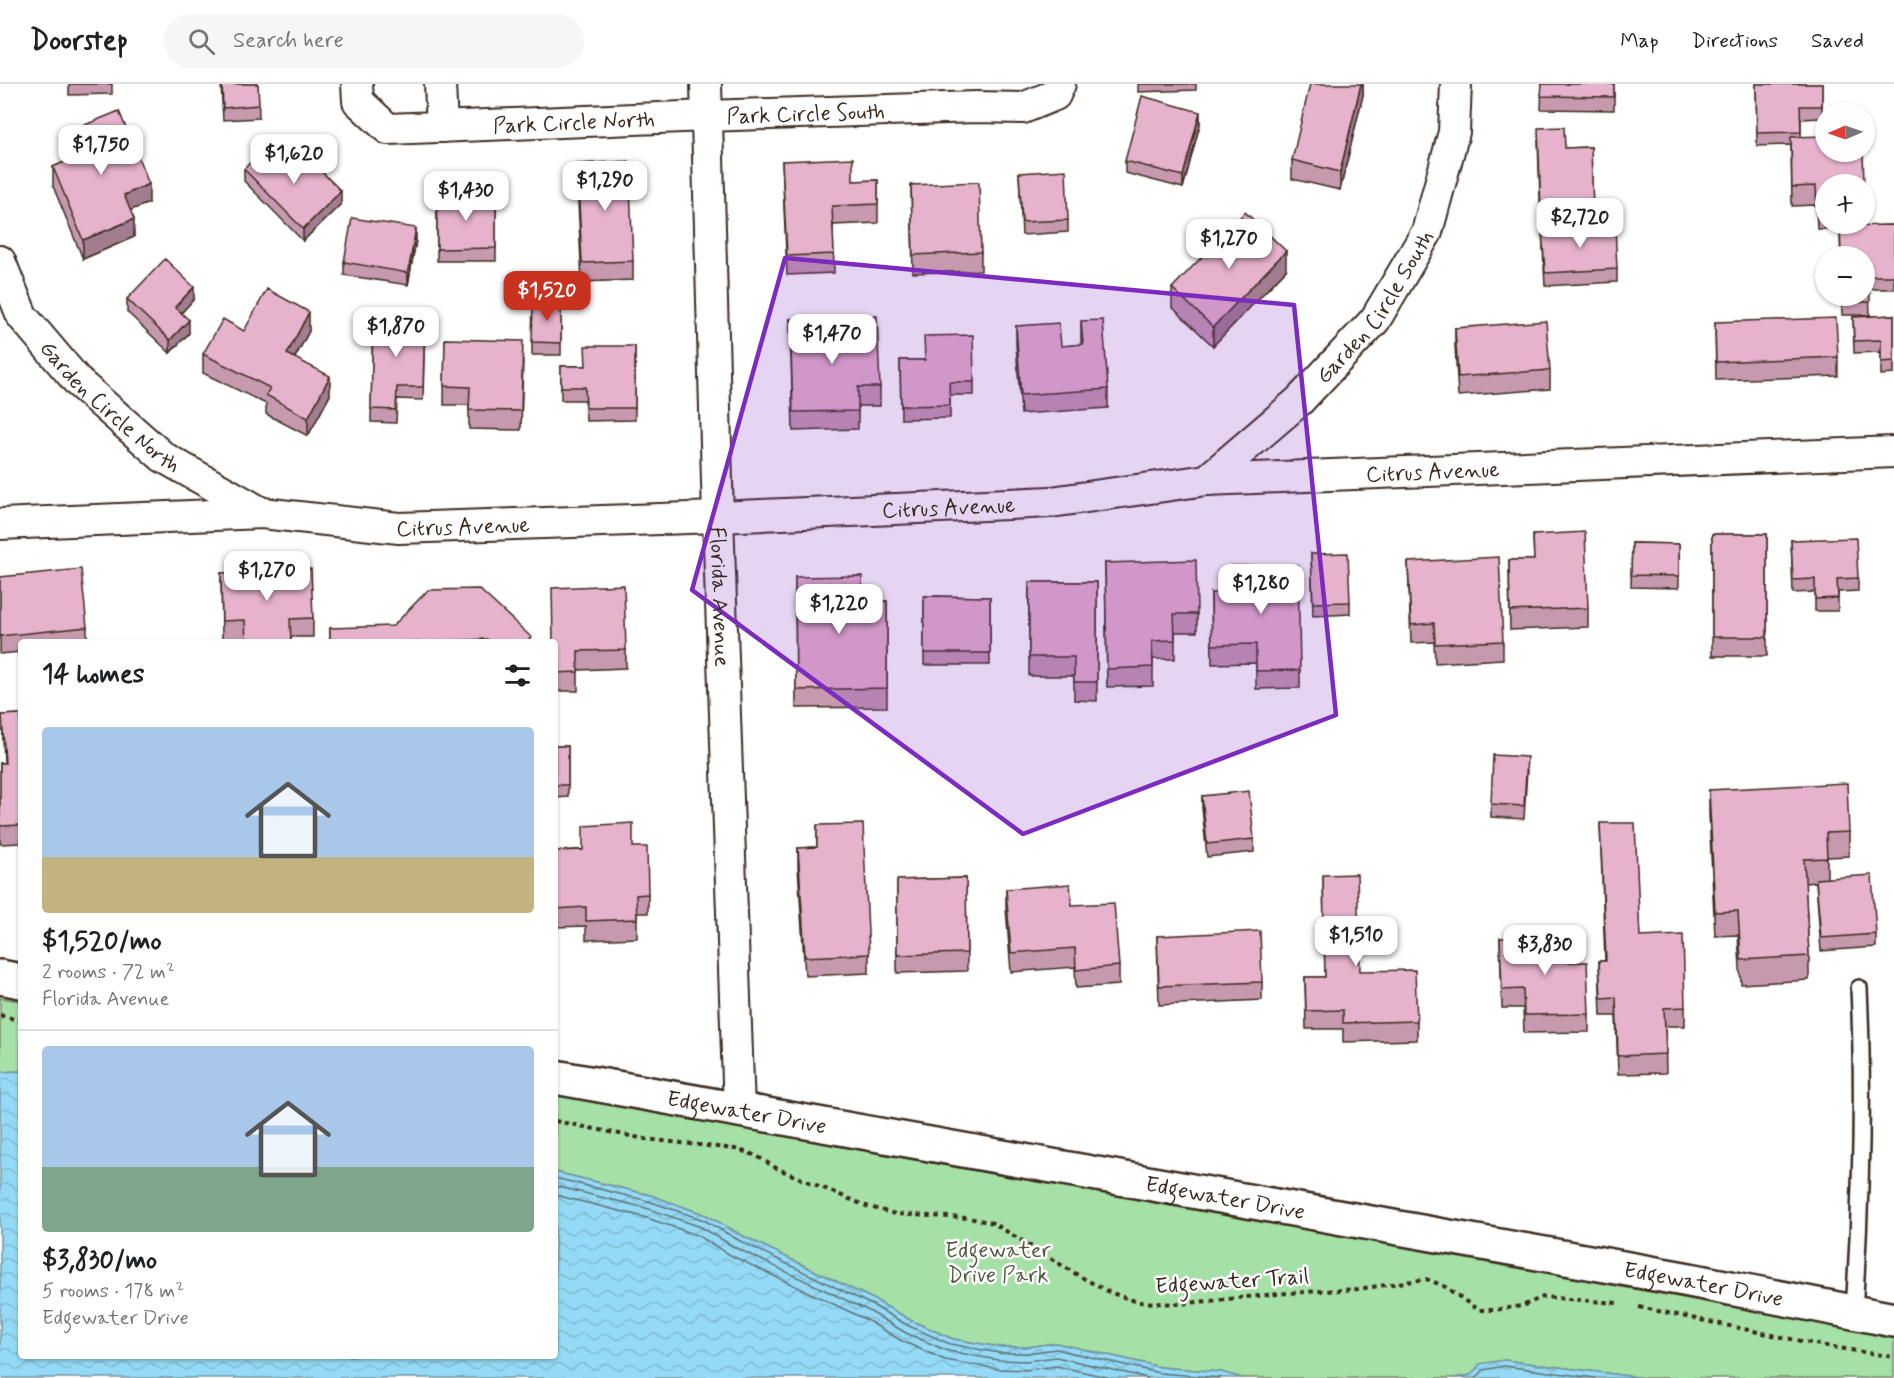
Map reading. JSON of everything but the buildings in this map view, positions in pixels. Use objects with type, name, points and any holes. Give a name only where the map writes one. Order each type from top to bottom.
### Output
[{"type":"main road","points":[[0,977],[18,980]]},
{"type":"main road","name":"Edgewater Drive","points":[[558,1078],[1894,1320]]},
{"type":"street","name":"Park Circle North","points":[[357,84],[358,101],[388,129],[707,116]]},
{"type":"street","points":[[440,84],[442,128]]},
{"type":"street","name":"Florida Avenue","points":[[706,84],[718,517],[739,1110]]},
{"type":"street","name":"Park Circle South","points":[[707,116],[976,95],[1023,108],[1055,95],[1060,84]]},
{"type":"street","name":"Garden Circle South","points":[[1207,480],[1299,401],[1375,320],[1427,232],[1454,132],[1456,84]]},
{"type":"street","name":"Garden Circle North","points":[[0,261],[22,316],[80,383],[163,457],[262,513]]},
{"type":"street","name":"Citrus Avenue","points":[[0,524],[262,513],[399,528],[718,517],[1051,502],[1207,480],[1894,452]]},
{"type":"lane","points":[[1854,1311],[1860,1219],[1862,1056],[1859,988]]},
{"type":"path","points":[[0,1015],[18,1020]]},
{"type":"path","name":"Edgewater Trail","points":[[558,1122],[645,1139],[735,1149],[755,1155],[776,1168],[866,1206],[895,1214],[969,1218],[993,1223],[1080,1277],[1109,1292],[1138,1302],[1178,1304],[1287,1293],[1358,1289],[1426,1279],[1444,1286],[1478,1310],[1522,1306],[1543,1297],[1620,1303]]},
{"type":"path","points":[[1632,1305],[1820,1345],[1894,1357]]},
{"type":"highlighted area","points":[[785,258],[1294,305],[1336,715],[1023,834],[692,590]]},
{"type":"green space","points":[[0,998],[18,1001],[18,1071],[0,1072]]},
{"type":"green space","name":"Edgewater Drive Park","points":[[558,1096],[1845,1327],[1894,1338],[1894,1378],[1645,1378],[1504,1360],[1471,1375],[1455,1378],[1242,1378],[1221,1372],[1160,1367],[1056,1343],[1027,1347],[999,1347],[953,1339],[912,1321],[706,1215],[650,1195],[558,1173]]},
{"type":"water","points":[[18,1071],[18,1359],[558,1359],[558,1173],[650,1195],[706,1215],[912,1321],[953,1339],[999,1347],[1027,1347],[1056,1343],[1160,1367],[1221,1372],[1242,1378],[0,1378],[0,1072]]},
{"type":"water","points":[[1504,1360],[1644,1378],[1455,1378],[1471,1375],[1480,1364]]}]
